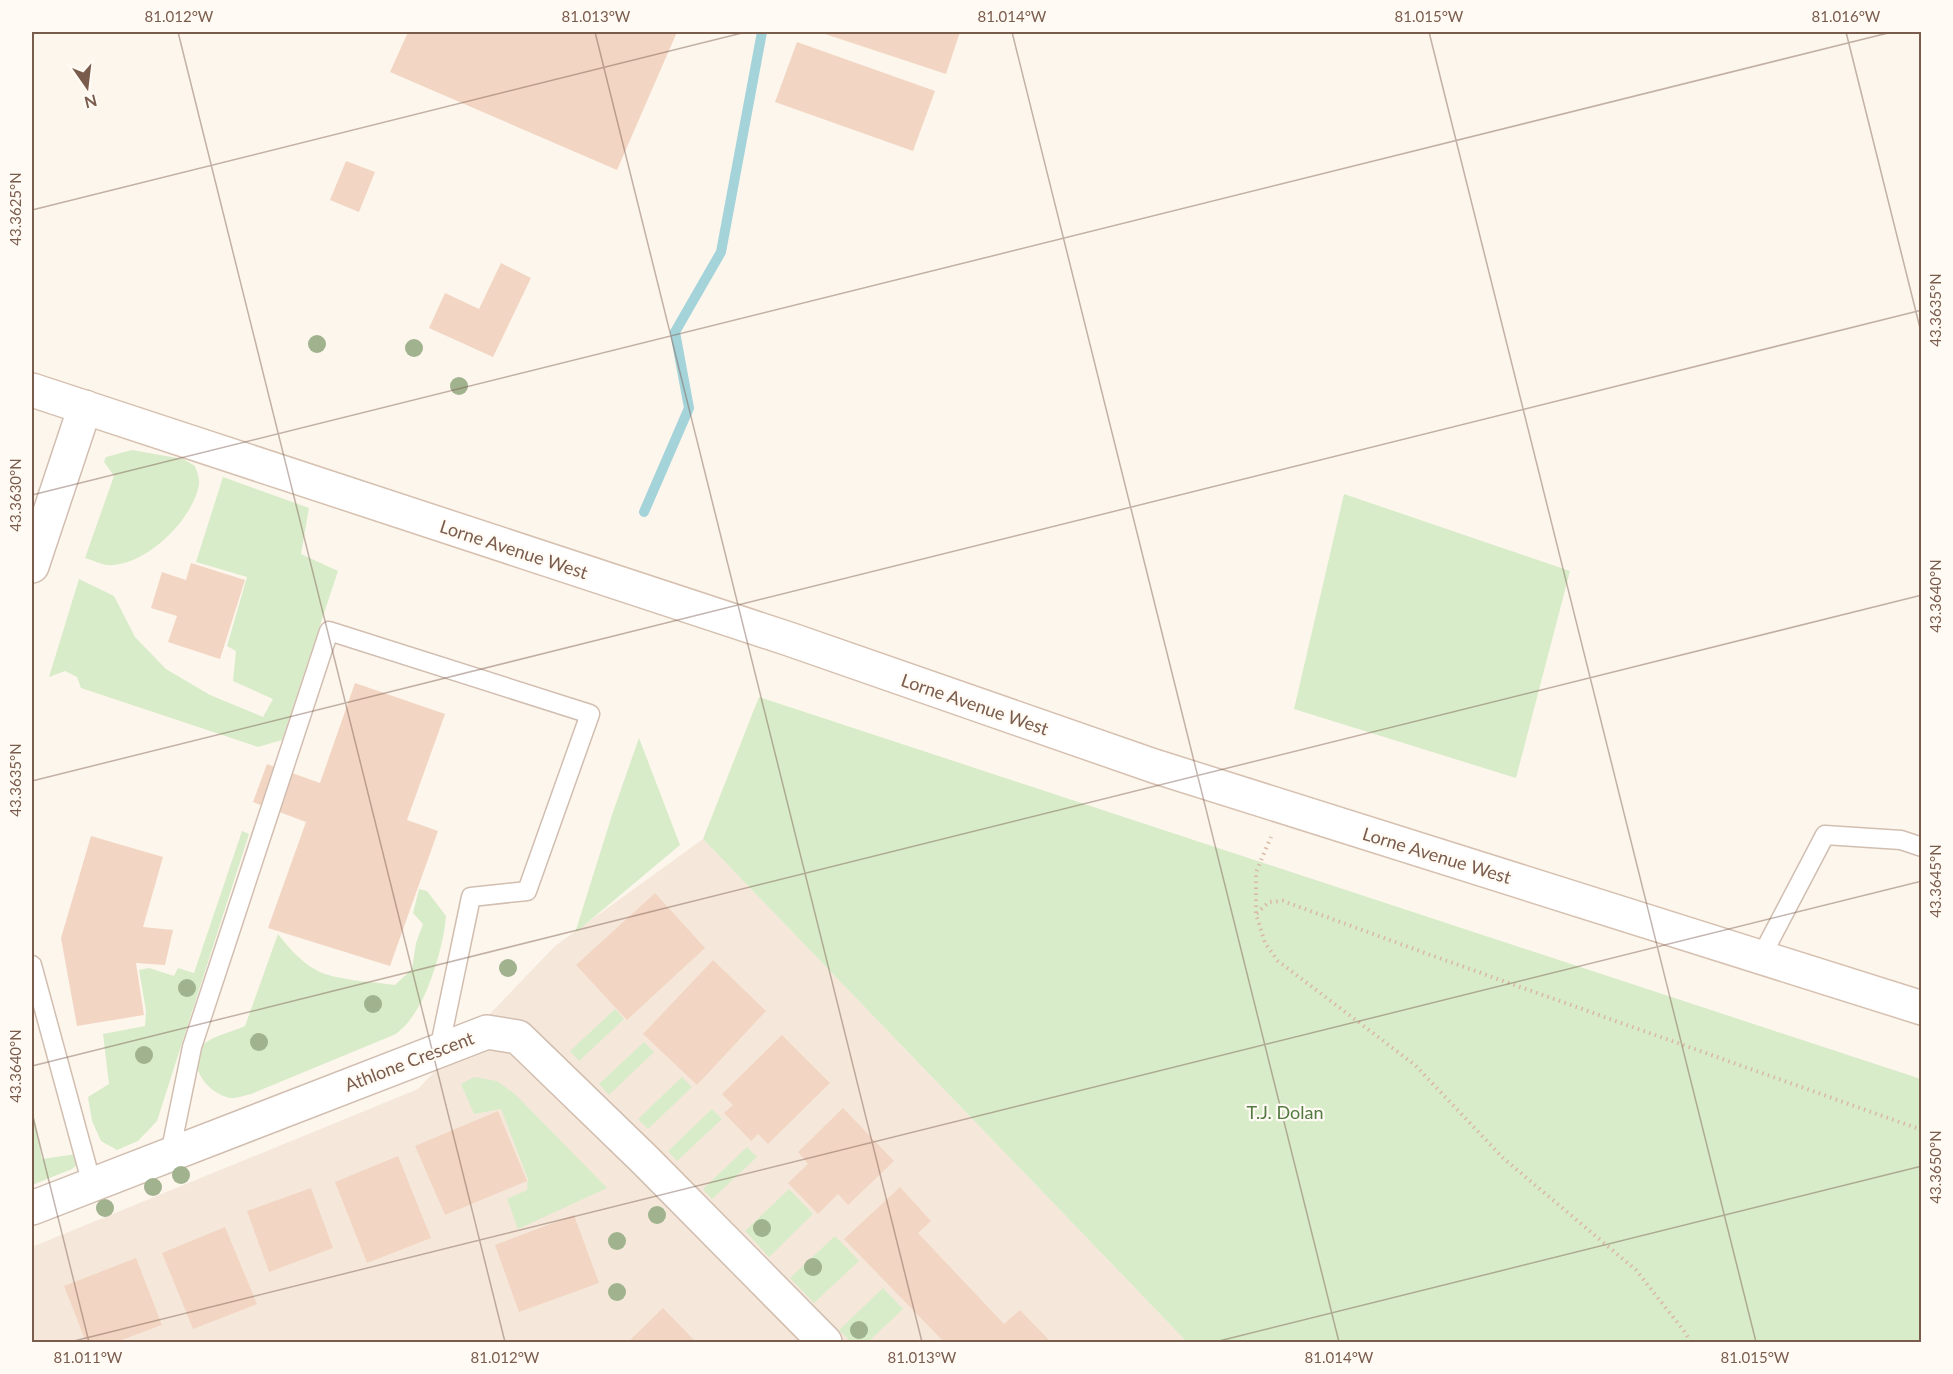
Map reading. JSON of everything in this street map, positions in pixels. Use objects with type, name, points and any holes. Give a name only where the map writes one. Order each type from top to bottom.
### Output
[{"type":"main road","name":"Lorne Avenue West","points":[[32,390],[789,639],[1154,766],[1922,1008]]},
{"type":"main road","points":[[32,566],[85,407]]},
{"type":"main road","name":"Athlone Crescent","points":[[32,1208],[487,1032],[518,1036],[645,1160],[820,1341]]},
{"type":"lane","points":[[170,1154],[192,1047],[329,631],[590,714],[527,891],[471,897],[439,1050]]},
{"type":"lane","points":[[1761,957],[1824,835],[1901,840],[1922,847]]},
{"type":"lane","points":[[32,965],[92,1185]]},
{"type":"path","points":[[1284,807],[1256,873],[1256,914],[1265,944],[1278,961],[1415,1065],[1503,1158],[1636,1270],[1691,1342]]},
{"type":"path","points":[[1256,914],[1269,902],[1283,901],[1922,1130]]},
{"type":"shaded area","points":[[703,839],[1187,1342],[32,1342],[32,1247],[418,1089],[555,946]]},
{"type":"green space","points":[[132,450],[183,459],[195,466],[199,484],[195,498],[188,512],[165,539],[136,559],[121,564],[107,565],[85,558],[114,476],[104,462],[106,457]]},
{"type":"green space","points":[[223,477],[309,508],[301,554],[338,571],[282,740],[258,747],[81,688],[77,677],[65,671],[49,677],[79,579],[114,596],[135,637],[166,669],[210,695],[263,717],[273,699],[233,681],[236,651],[227,646],[247,577],[196,562]]},
{"type":"green space","points":[[1344,494],[1570,571],[1516,778],[1294,709]]},
{"type":"green space","name":"T.J. Dolan","points":[[759,697],[1921,1079],[1921,1342],[1187,1342],[703,839]]},
{"type":"green space","points":[[639,738],[680,845],[575,933],[612,815]]},
{"type":"green space","points":[[242,831],[249,834],[157,1121],[138,1141],[117,1150],[101,1141],[92,1121],[88,1097],[109,1084],[103,1034],[145,1026],[146,1011],[139,970],[149,968],[174,976],[178,968],[194,973]]},
{"type":"green space","points":[[419,889],[427,891],[446,916],[435,969],[424,996],[407,1024],[396,1034],[251,1094],[233,1098],[215,1092],[208,1085],[197,1068],[196,1059],[199,1051],[209,1040],[245,1026],[278,934],[300,958],[316,970],[343,978],[395,985],[412,969],[416,943],[423,924],[413,913]]},
{"type":"green space","points":[[615,1009],[624,1019],[579,1061],[570,1051]]},
{"type":"green space","points":[[644,1042],[654,1052],[609,1095],[599,1084]]},
{"type":"green space","points":[[474,1077],[497,1081],[515,1094],[607,1188],[518,1229],[507,1199],[527,1190],[528,1179],[501,1109],[474,1114],[461,1084]]},
{"type":"green space","points":[[682,1077],[692,1087],[648,1129],[638,1119]]},
{"type":"green space","points":[[32,1106],[42,1159],[77,1154],[78,1164],[72,1169],[32,1185]]},
{"type":"green space","points":[[712,1109],[722,1119],[677,1161],[668,1151]]},
{"type":"green space","points":[[747,1147],[757,1157],[712,1199],[703,1189]]},
{"type":"green space","points":[[789,1189],[813,1214],[769,1257],[745,1231]]},
{"type":"green space","points":[[835,1236],[859,1261],[814,1303],[790,1278]]},
{"type":"green space","points":[[883,1288],[903,1309],[868,1342],[851,1342],[839,1330]]},
{"type":"building","points":[[408,32],[677,32],[617,170],[390,72]]},
{"type":"building","points":[[819,32],[960,32],[946,74]]},
{"type":"building","points":[[797,42],[935,91],[913,151],[775,102]]},
{"type":"building","points":[[346,161],[375,172],[359,212],[330,200]]},
{"type":"building","points":[[501,263],[531,278],[493,357],[429,328],[445,293],[479,309]]},
{"type":"building","points":[[191,563],[245,580],[220,659],[168,642],[177,616],[151,608],[162,572],[186,580]]},
{"type":"building","points":[[355,683],[445,714],[407,820],[438,831],[390,966],[268,928],[306,822],[253,802],[267,764],[320,783]]},
{"type":"building","points":[[91,836],[163,857],[143,927],[173,930],[165,965],[136,963],[144,1015],[77,1026],[61,938]]},
{"type":"building","points":[[655,893],[705,948],[627,1020],[576,965]]},
{"type":"building","points":[[713,960],[766,1011],[697,1085],[643,1034]]},
{"type":"building","points":[[782,1035],[830,1083],[768,1144],[758,1134],[751,1141],[724,1113],[733,1105],[722,1094]]},
{"type":"building","points":[[843,1108],[894,1161],[848,1205],[838,1194],[818,1214],[788,1183],[808,1164],[798,1152]]},
{"type":"building","points":[[498,1111],[527,1181],[445,1215],[415,1146]]},
{"type":"building","points":[[398,1156],[431,1238],[367,1263],[335,1182]]},
{"type":"building","points":[[900,1187],[931,1221],[918,1233],[1004,1324],[1020,1310],[1051,1342],[944,1342],[844,1239]]},
{"type":"building","points":[[311,1188],[333,1248],[269,1272],[247,1211]]},
{"type":"building","points":[[574,1215],[599,1283],[519,1312],[495,1245]]},
{"type":"building","points":[[225,1227],[257,1304],[193,1329],[162,1253]]},
{"type":"building","points":[[136,1258],[162,1325],[116,1342],[86,1342],[64,1286]]},
{"type":"building","points":[[663,1308],[696,1342],[628,1342]]},
{"type":"waterway","points":[[644,512],[689,408],[675,332],[721,252],[762,32]]}]
